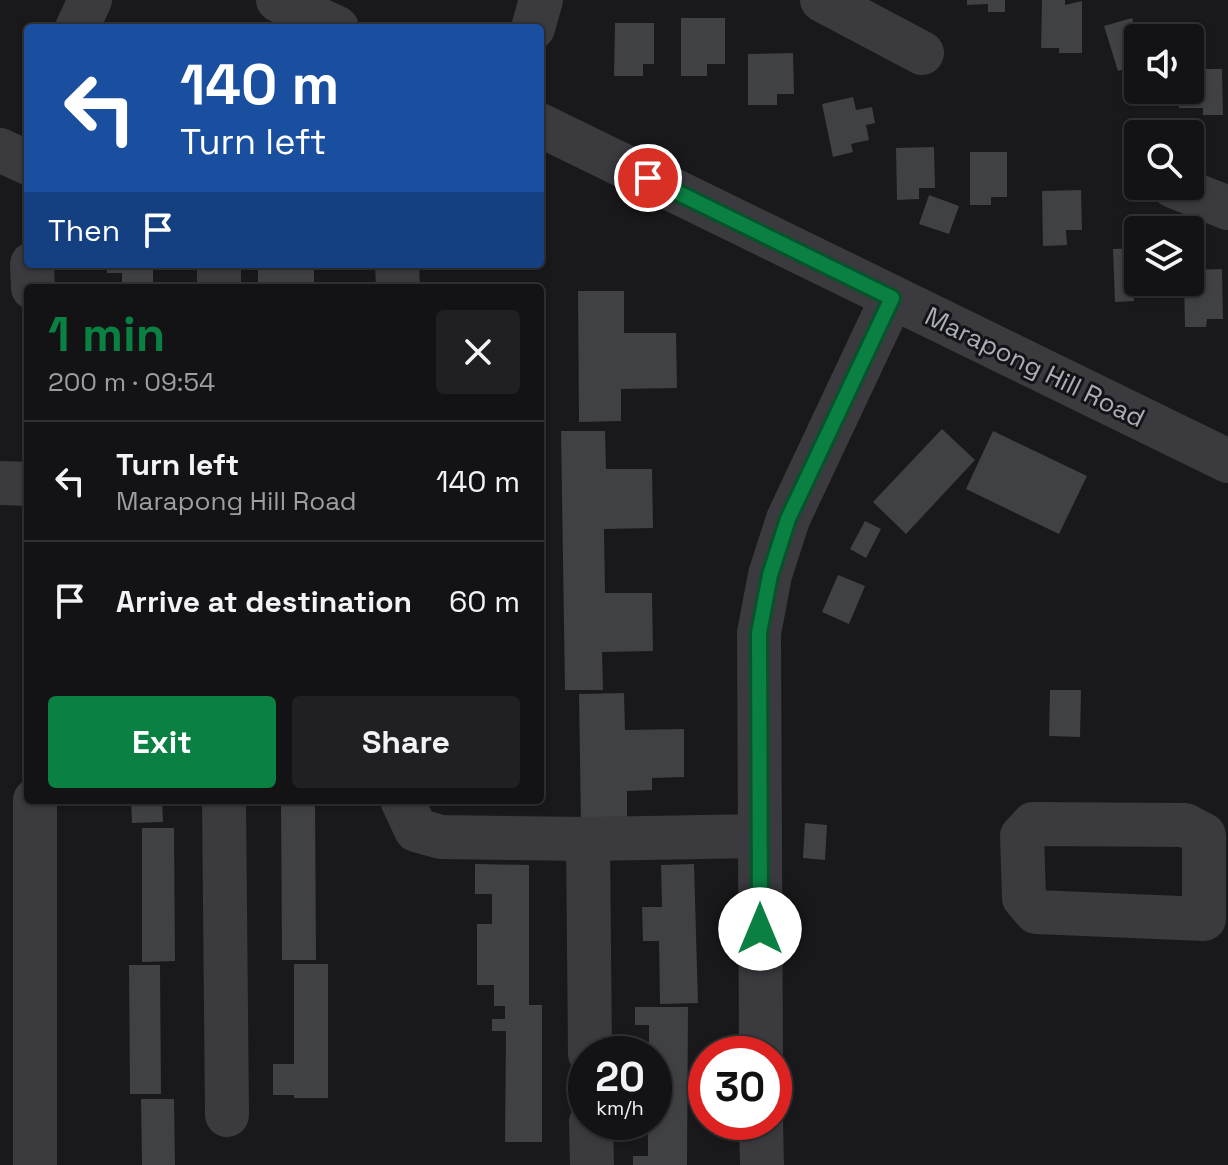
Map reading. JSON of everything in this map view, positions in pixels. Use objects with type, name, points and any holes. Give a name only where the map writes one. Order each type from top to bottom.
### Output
[{"type":"street","points":[[79,24],[90,0]]},
{"type":"street","points":[[278,0],[329,24]]},
{"type":"street","points":[[534,24],[541,0]]},
{"type":"street","points":[[822,0],[922,53]]},
{"type":"street","name":"Marapong Hill Road","points":[[544,127],[1228,461]]},
{"type":"street","points":[[0,150],[24,161]]},
{"type":"street","points":[[1204,198],[1228,208]]},
{"type":"street","points":[[761,1036],[759,633],[770,575],[788,519],[892,298]]},
{"type":"street","points":[[0,483],[24,484]]},
{"type":"street","points":[[224,804],[227,1115]]},
{"type":"street","points":[[404,804],[416,830],[441,837],[588,839],[759,836]]},
{"type":"street","points":[[23,819],[35,1165]]},
{"type":"street","points":[[588,839],[590,1036]]},
{"type":"street","points":[[591,1140],[592,1165]]},
{"type":"street","points":[[761,1140],[762,1165]]},
{"type":"building","points":[[967,0],[1005,0],[1005,12],[988,12],[988,4],[967,5]]},
{"type":"building","points":[[1042,0],[1065,0],[1065,5],[1082,1],[1082,53],[1059,53],[1059,48],[1041,48]]},
{"type":"building","points":[[681,18],[725,18],[725,64],[707,64],[707,76],[681,76]]},
{"type":"building","points":[[1132,18],[1134,24],[1124,24],[1124,69],[1118,71],[1104,26]]},
{"type":"building","points":[[615,23],[654,23],[654,64],[643,64],[643,76],[614,76]]},
{"type":"building","points":[[793,53],[794,94],[777,94],[777,105],[748,105],[748,54]]},
{"type":"building","points":[[1204,55],[1205,69],[1222,69],[1223,115],[1203,115],[1203,108],[1179,108],[1179,104],[1204,104]]},
{"type":"building","points":[[853,97],[856,110],[872,107],[875,123],[866,125],[869,140],[851,144],[853,152],[833,157],[822,104]]},
{"type":"building","points":[[934,147],[935,188],[919,188],[919,199],[897,200],[896,148]]},
{"type":"building","points":[[970,152],[1007,152],[1007,197],[991,197],[991,205],[970,205]]},
{"type":"building","points":[[1081,190],[1082,230],[1066,230],[1067,245],[1043,246],[1042,191]]},
{"type":"building","points":[[929,195],[959,206],[949,234],[919,224]]},
{"type":"building","points":[[1113,249],[1124,249],[1124,296],[1134,296],[1134,301],[1115,302]]},
{"type":"building","points":[[107,268],[153,268],[153,284],[122,284],[122,273],[107,273]]},
{"type":"building","points":[[1222,269],[1223,319],[1207,319],[1206,327],[1185,327],[1184,296],[1204,296],[1204,270]]},
{"type":"building","points":[[258,270],[314,270],[314,284],[258,284]]},
{"type":"building","points":[[578,291],[624,291],[624,333],[676,333],[677,388],[621,389],[621,421],[579,422]]},
{"type":"building","points":[[942,429],[975,460],[906,534],[873,502]]},
{"type":"building","points":[[561,431],[605,431],[606,469],[652,469],[653,528],[604,529],[605,593],[652,593],[653,651],[602,652],[603,690],[565,690]]},
{"type":"building","points":[[993,431],[1087,476],[1059,534],[966,489]]},
{"type":"building","points":[[865,521],[881,529],[866,558],[850,549]]},
{"type":"building","points":[[838,575],[865,586],[849,624],[822,612]]},
{"type":"building","points":[[1050,690],[1081,690],[1080,737],[1049,736]]},
{"type":"building","points":[[624,693],[625,730],[684,729],[684,777],[652,778],[652,790],[627,791],[627,826],[581,826],[579,694]]},
{"type":"building","points":[[131,804],[162,804],[163,822],[132,823]]},
{"type":"building","points":[[281,804],[315,804],[316,960],[282,960]]},
{"type":"building","points":[[805,823],[827,825],[825,860],[803,858]]},
{"type":"building","points":[[142,828],[174,828],[175,961],[142,962]]},
{"type":"building","points":[[475,864],[529,865],[529,1005],[542,1005],[542,1142],[505,1142],[506,1031],[492,1031],[492,1019],[505,1019],[505,1006],[494,1006],[494,985],[477,985],[477,924],[492,924],[492,894],[475,894]]},
{"type":"building","points":[[694,864],[698,1003],[660,1004],[659,941],[643,941],[642,907],[662,907],[661,865]]},
{"type":"building","points":[[294,964],[328,964],[328,1098],[273,1095],[273,1064],[294,1064]]},
{"type":"building","points":[[129,965],[160,965],[161,1094],[130,1094]]},
{"type":"building","points":[[635,1007],[688,1007],[687,1165],[633,1165],[633,1156],[648,1156],[648,1140],[672,1140],[672,1036],[649,1036],[649,1025],[635,1025]]},
{"type":"building","points":[[141,1099],[174,1099],[175,1165],[142,1165]]},
{"type":"route","points":[[648,178],[892,298],[788,519],[770,575],[759,633],[760,929]]}]
